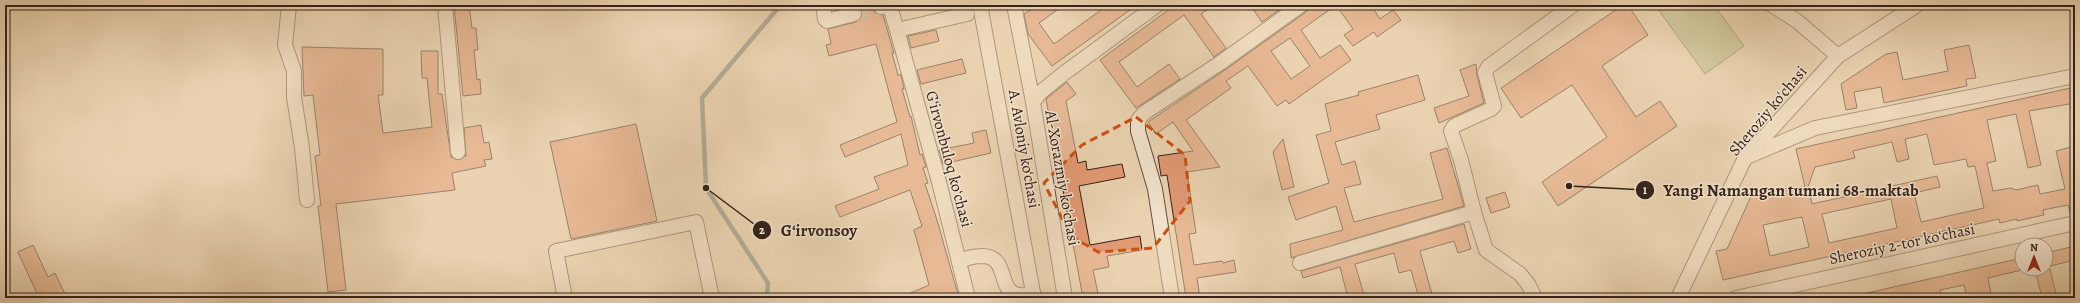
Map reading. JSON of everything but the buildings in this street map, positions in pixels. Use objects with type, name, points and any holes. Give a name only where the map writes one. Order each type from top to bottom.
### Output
[{"type":"street","points":[[289,5],[285,45],[294,71],[294,97],[302,148],[307,200]]},
{"type":"street","points":[[445,5],[458,152]]},
{"type":"street","points":[[823,5],[825,19],[827,21],[854,14]]},
{"type":"street","name":"Gʻirvonbuloq koʻchasi","points":[[881,7],[886,5],[891,10],[897,30],[968,298]]},
{"type":"street","name":"A. Avloniy ko‘chasi","points":[[980,5],[1033,296]]},
{"type":"street","points":[[1014,5],[1033,102]]},
{"type":"street","name":"Al-Xorazmiy koʻchasi","points":[[1065,298],[1033,102],[1041,92],[1063,74],[1157,5]]},
{"type":"street","points":[[1172,298],[1155,189],[1138,131],[1138,120],[1144,113],[1220,63],[1301,5]]},
{"type":"street","points":[[1535,298],[1528,284],[1520,274],[1486,250],[1451,131],[1454,126],[1491,109],[1494,106],[1485,73],[1488,67],[1573,5]]},
{"type":"street","points":[[1772,5],[1797,21],[1838,56]]},
{"type":"street","name":"Sheroziy ko'chasi","points":[[1678,298],[1745,158],[1838,56],[1917,5]]},
{"type":"street","points":[[897,30],[967,14]]},
{"type":"street","points":[[1745,158],[1815,128],[2075,76]]},
{"type":"street","points":[[1300,263],[1474,212]]},
{"type":"street","points":[[564,298],[556,251],[696,222],[712,298]]},
{"type":"street","name":"Sheroziy 2-tor koʻchasi","points":[[1736,298],[2075,224]]},
{"type":"street","points":[[959,262],[966,258],[989,256],[995,260],[1000,268],[1010,290],[1015,294],[1033,296]]},
{"type":"highlighted area","points":[[1136,117],[1185,155],[1190,201],[1153,248],[1098,252],[1071,236],[1044,183],[1082,145]]},
{"type":"green space","points":[[1655,5],[1714,5],[1744,46],[1705,74]]},
{"type":"waterway","points":[[767,298],[768,283],[706,188],[702,98],[778,8],[777,5]]},
{"type":"tunnel","points":[[854,14],[881,7]]},
{"type":"place","name":"Yangi Namangan tumani 68-maktab","points":[[1569,186]]},
{"type":"place","name":"G‘irvonsoy","points":[[706,188]]}]
